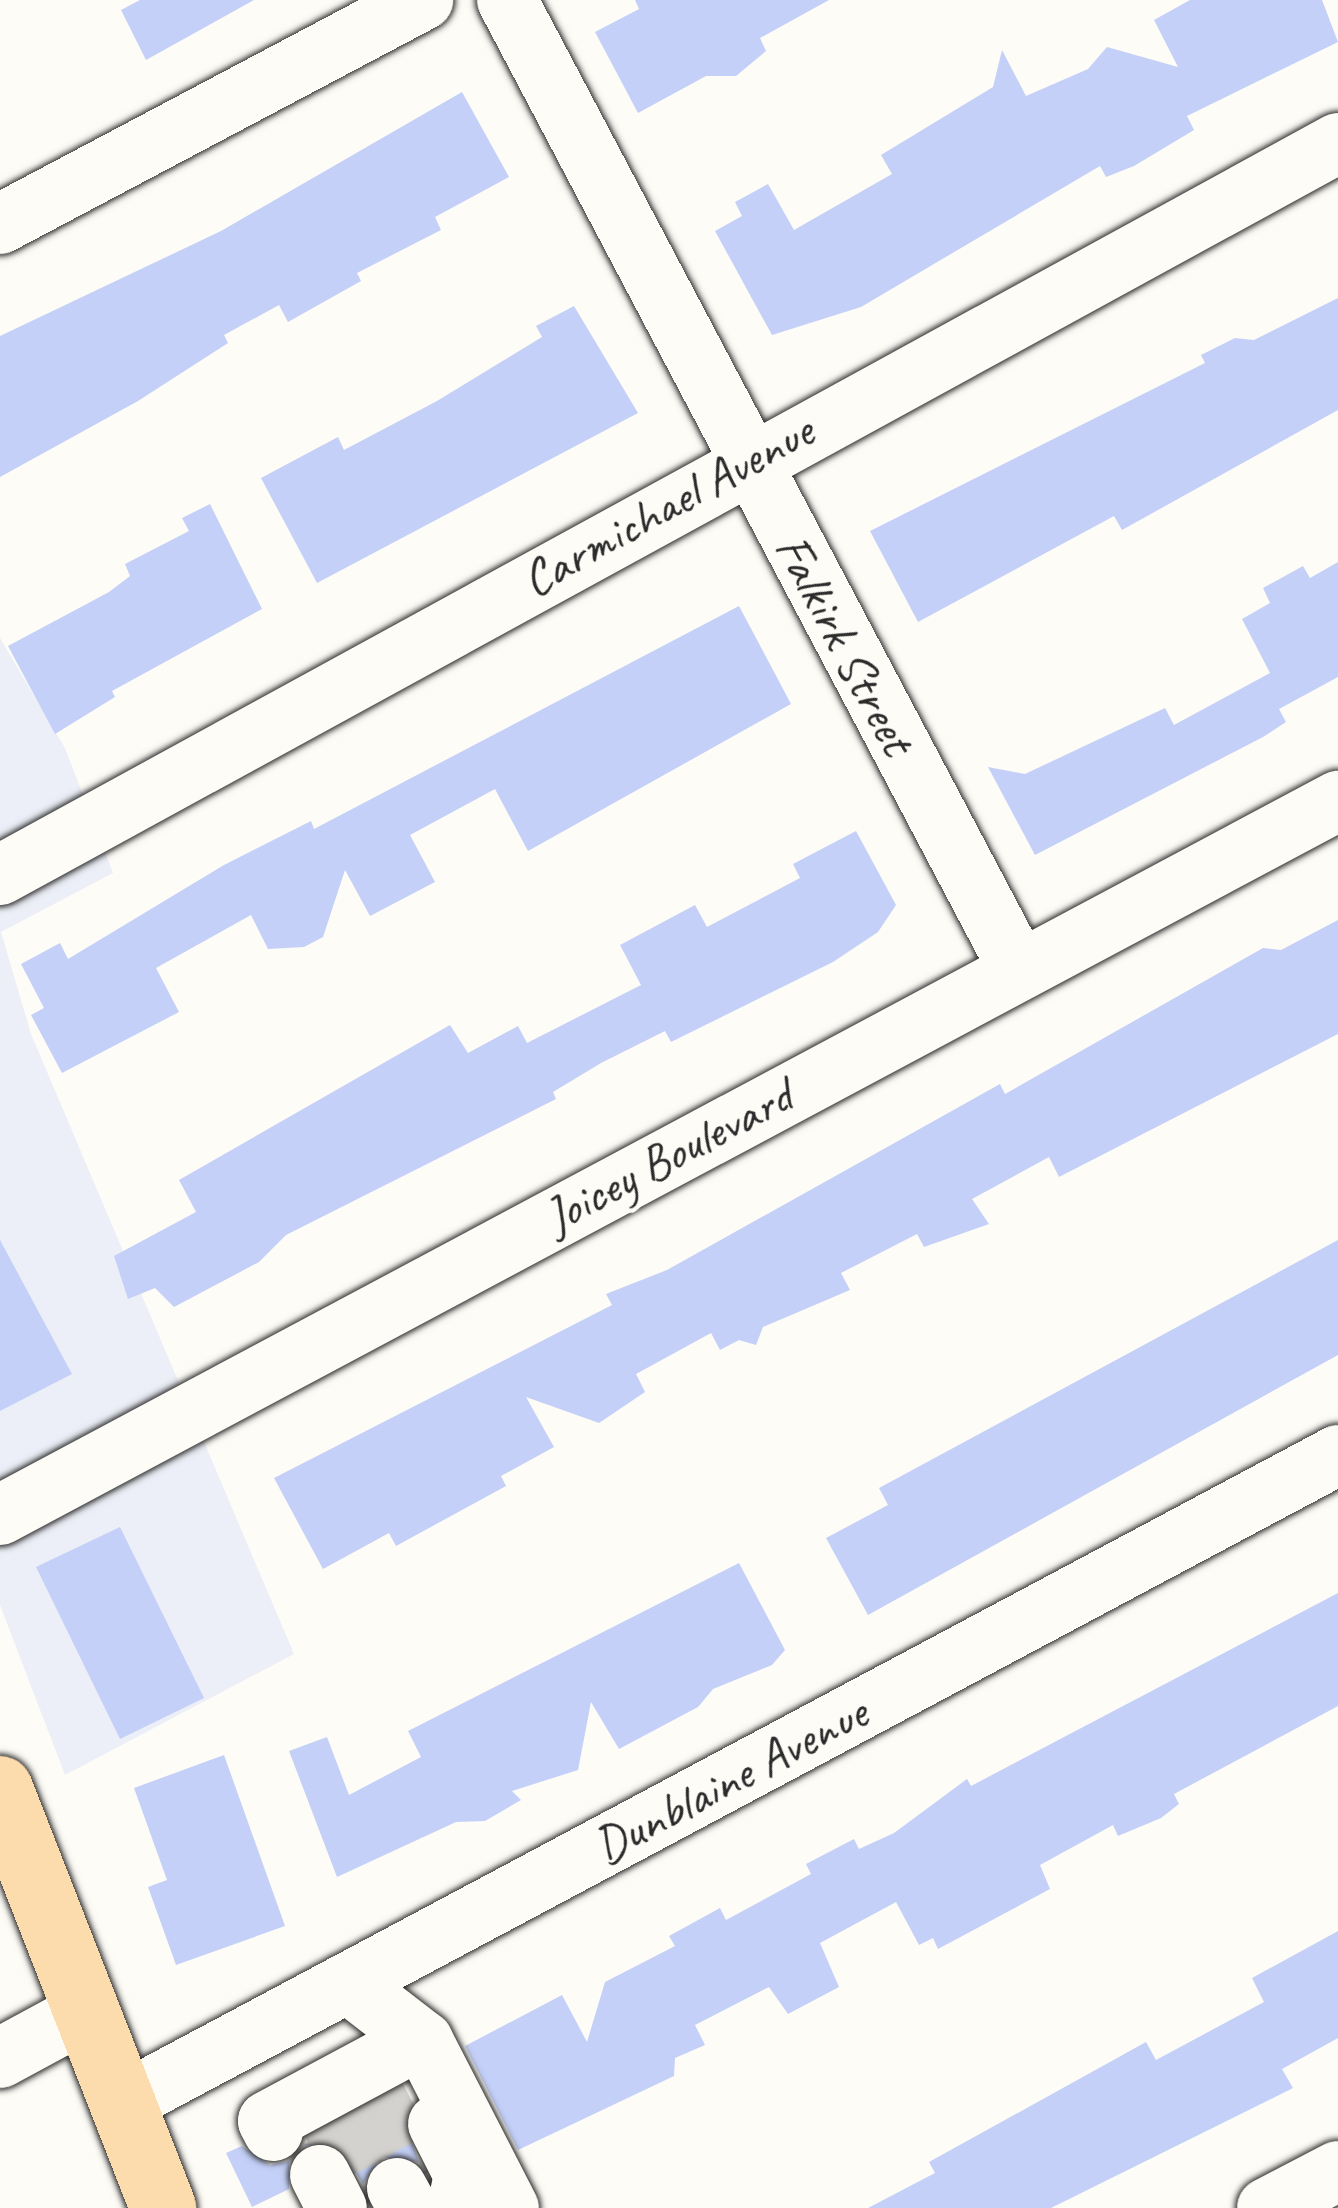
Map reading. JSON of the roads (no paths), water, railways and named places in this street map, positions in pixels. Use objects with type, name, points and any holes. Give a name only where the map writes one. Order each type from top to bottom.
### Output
[{"type":"main road","points":[[0,1790],[163,2208]]},
{"type":"street","points":[[0,224],[423,0]]},
{"type":"street","name":"Falkirk Street","points":[[507,0],[1018,968]]},
{"type":"street","name":"Carmichael Avenue","points":[[0,875],[747,459],[1338,142]]},
{"type":"street","name":"Joicey Boulevard","points":[[0,1515],[1338,801]]},
{"type":"street","name":"Dunblaine Avenue","points":[[122,2103],[1338,1455]]},
{"type":"street","points":[[336,1990],[355,2150]]},
{"type":"street","points":[[336,1990],[423,2041],[509,2208]]},
{"type":"street","points":[[0,2058],[85,2012]]},
{"type":"street","points":[[1268,2208],[1338,2171]]},
{"type":"tunnel","points":[[375,2095],[418,2178]]},
{"type":"tunnel","points":[[330,2119],[369,2202]]}]
